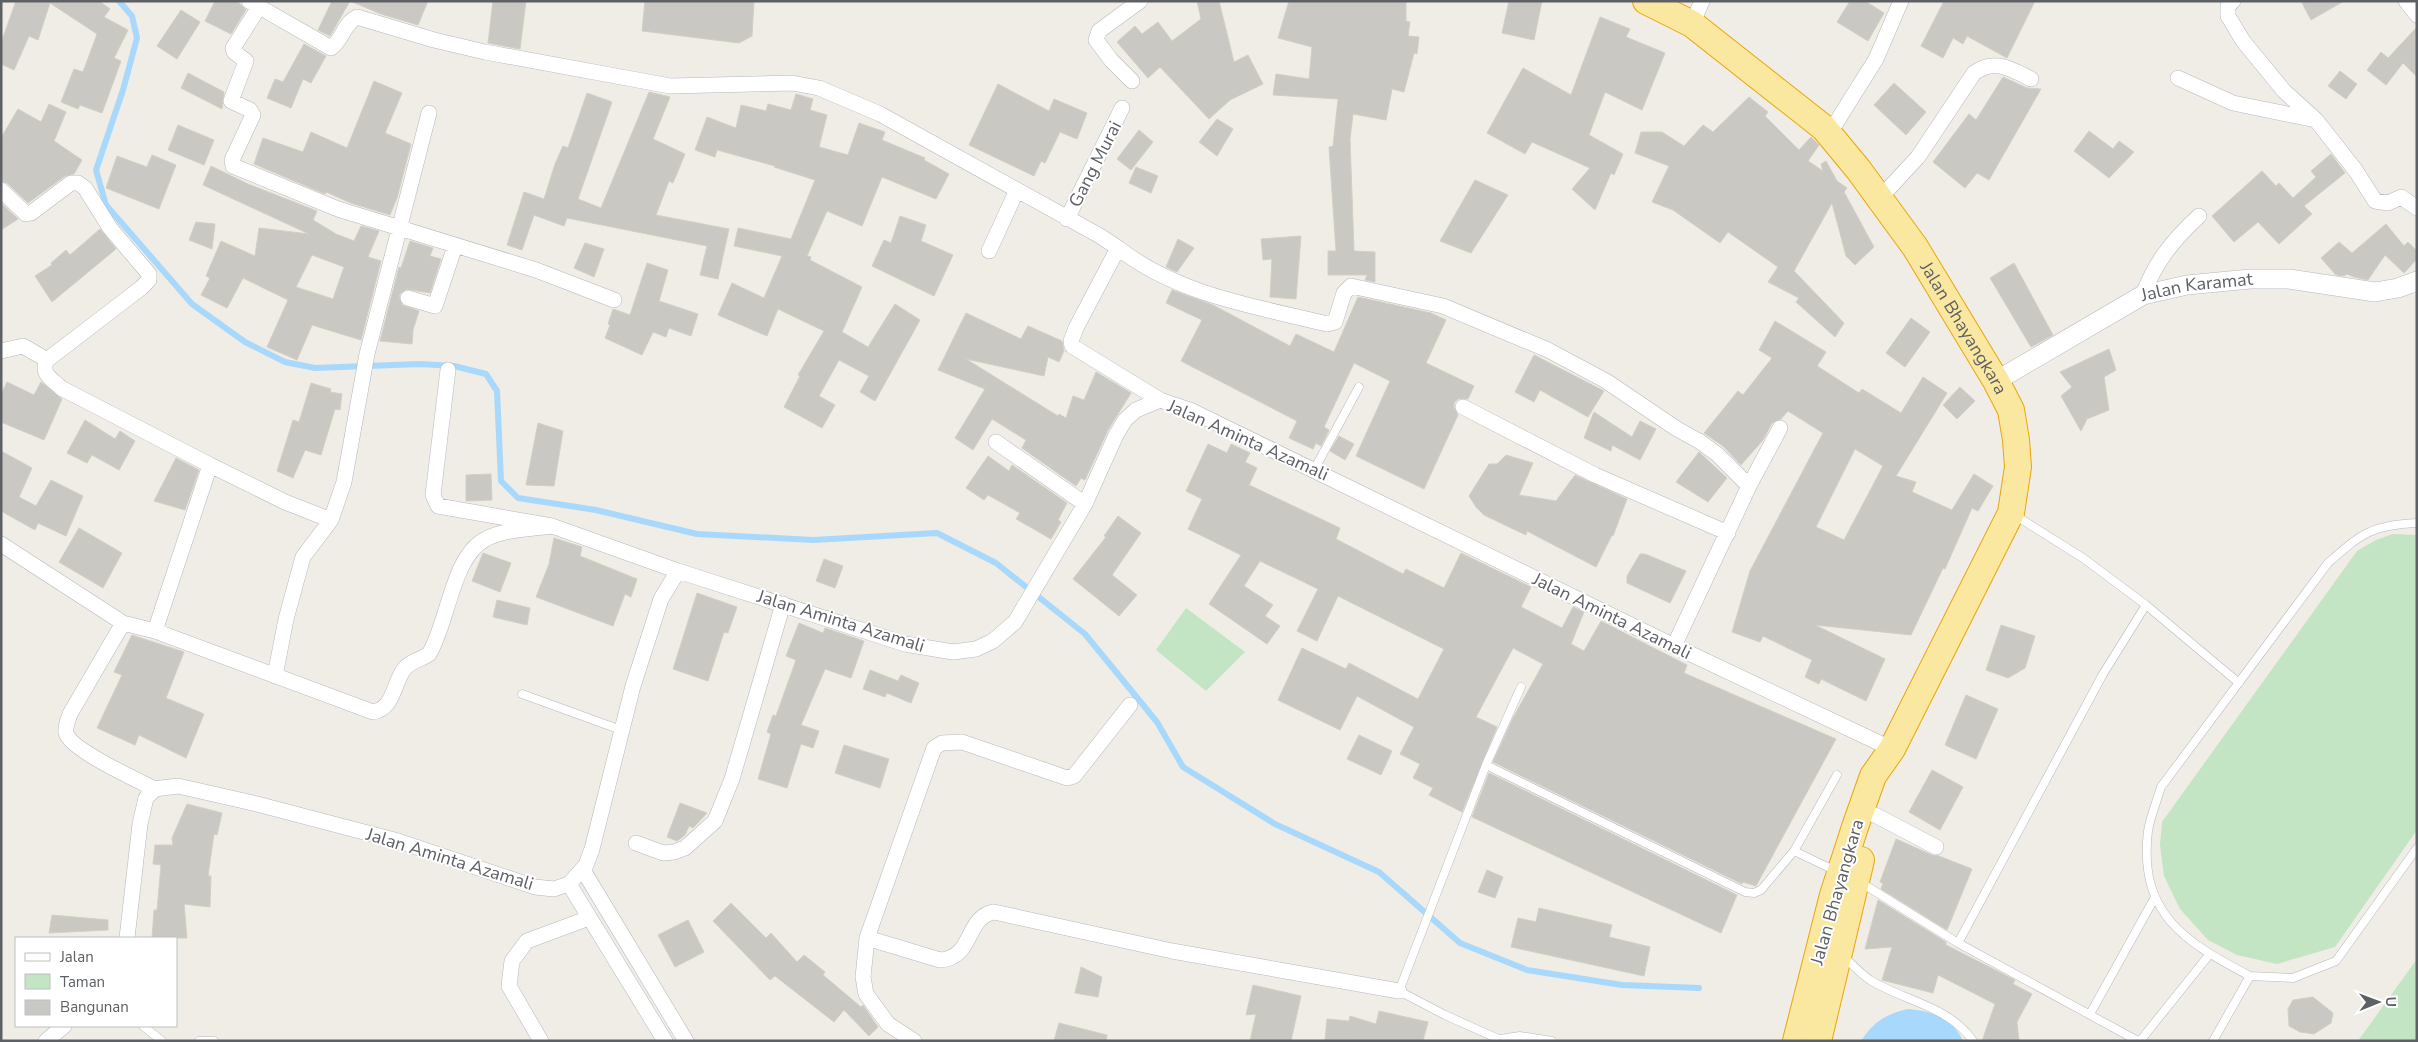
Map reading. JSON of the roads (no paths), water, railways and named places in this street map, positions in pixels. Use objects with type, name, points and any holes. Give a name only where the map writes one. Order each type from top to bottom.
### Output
[{"type":"highway","name":"Jalan Bhayangkara","points":[[1646,1],[1697,12],[1829,134],[1880,198],[1915,247],[1996,381],[2010,410],[2016,440],[2018,466],[2011,513],[1892,749],[1873,776],[1829,948],[1796,1041]]},
{"type":"highway","name":"Jalan Bhayangkara","points":[[1848,876],[1875,815],[1886,783],[1892,749]]},
{"type":"highway","name":"Jalan Bhayangkara","points":[[1818,1041],[1829,948]]},
{"type":"street","points":[[1132,81],[1098,45],[1097,35],[1104,26],[1140,1]]},
{"type":"street","points":[[1829,134],[1876,59],[1901,1]]},
{"type":"street","points":[[2233,1],[2228,6],[2228,16],[2243,41],[2284,91],[2316,120],[2356,171],[2375,201],[2388,203],[2401,197],[2417,208]]},
{"type":"street","points":[[2406,1],[2417,15]]},
{"type":"street","points":[[614,300],[536,270],[338,208],[244,171],[232,164],[253,115],[250,110],[231,101],[246,61],[234,52],[233,48],[254,4],[331,48],[336,45],[352,19],[356,17],[434,40],[485,52],[670,86],[792,83],[819,88],[880,114],[1100,236],[1156,274],[1180,285],[1327,324],[1335,322],[1344,293],[1351,286],[1451,308],[1548,350],[1606,381],[1677,429],[1705,445],[1749,486]]},
{"type":"street","points":[[1880,198],[1918,157],[1974,73],[1980,68],[1996,65],[2032,79]]},
{"type":"street","points":[[2178,78],[2233,103],[2316,120]]},
{"type":"street","name":"Gang Murai","points":[[1067,219],[1122,108]]},
{"type":"street","points":[[275,676],[286,619],[303,557],[331,520],[344,482],[361,380],[429,113]]},
{"type":"street","points":[[1,190],[26,214],[31,213],[71,183],[78,183],[85,188],[110,228],[149,274],[149,280],[141,288],[47,360],[44,372],[61,388],[210,465],[285,502],[331,520]]},
{"type":"street","points":[[989,251],[1017,190]]},
{"type":"street","points":[[2143,295],[2161,256],[2199,216]]},
{"type":"street","points":[[408,298],[435,306],[455,246]]},
{"type":"street","points":[[1118,248],[1076,328],[1071,341],[1072,346],[1160,400]]},
{"type":"street","name":"Jalan Karamat","points":[[1996,381],[2143,295],[2187,285],[2250,279],[2289,279],[2375,292],[2398,288],[2417,281]]},
{"type":"street","points":[[1,351],[23,346],[47,360]]},
{"type":"street","name":"Jalan Aminta Azamali","points":[[448,370],[433,495],[435,503],[441,508],[552,526],[678,571],[784,604],[855,630],[897,642],[953,652],[976,648],[994,641],[1015,622],[1085,504],[1116,434],[1125,420],[1136,410],[1160,400],[1190,410],[1674,646],[1892,749]]},
{"type":"street","points":[[1463,407],[1595,475],[1728,533]]},
{"type":"street","points":[[1674,646],[1749,486],[1780,428]]},
{"type":"street","points":[[996,442],[1085,504]]},
{"type":"street","points":[[155,630],[210,465]]},
{"type":"street","points":[[1,544],[123,623],[155,630],[366,711],[379,711],[393,694],[407,665],[425,657],[433,648],[464,562],[475,547],[485,540],[514,531],[552,526]]},
{"type":"street","points":[[665,1041],[569,884],[583,870],[592,849],[621,730],[661,599],[678,571]]},
{"type":"street","points":[[636,843],[663,853],[674,852],[685,848],[715,821],[732,779],[784,604]]},
{"type":"street","points":[[123,623],[73,708],[66,726],[66,732],[69,739],[83,750],[155,789],[146,798],[140,824],[127,937]]},
{"type":"street","points":[[914,1041],[888,1024],[866,994],[864,977],[868,938],[934,748],[942,743],[962,742],[1067,778],[1074,776],[1130,705]]},
{"type":"street","name":"Jalan Aminta Azamali","points":[[155,789],[178,786],[257,804],[415,847],[535,887],[554,889],[569,884]]},
{"type":"street","points":[[1875,815],[1936,847]]},
{"type":"street","points":[[583,870],[686,1041]]},
{"type":"street","points":[[868,938],[940,960],[951,960],[963,949],[979,918],[986,913],[994,912],[1172,951],[1399,990]]},
{"type":"street","points":[[541,1041],[509,986],[512,961],[527,941],[589,918]]},
{"type":"street","points":[[618,965],[634,955]]},
{"type":"street","points":[[46,1041],[63,1027]]},
{"type":"lane","points":[[1314,470],[1359,387]]},
{"type":"lane","points":[[2011,513],[2076,554],[2146,605],[2239,683]]},
{"type":"lane","points":[[2417,523],[2390,524],[2359,536],[2328,563],[2161,787],[2148,830],[2146,866],[2154,899],[2170,921],[2187,939],[2209,955],[2250,976],[2293,978],[2336,962],[2417,848]]},
{"type":"lane","points":[[1958,943],[2103,674],[2146,605]]},
{"type":"lane","points":[[1521,687],[1486,765],[1399,990],[1446,1015],[1501,1040],[1520,1036],[1552,1041]]},
{"type":"lane","points":[[522,694],[621,730]]},
{"type":"lane","points":[[1486,765],[1745,892],[1754,893],[1762,890],[1794,851],[1837,775]]},
{"type":"lane","points":[[1794,851],[1848,876],[1958,943],[2139,1041],[2209,955]]},
{"type":"lane","points":[[2090,1014],[2154,899]]},
{"type":"lane","points":[[1829,948],[1870,980],[1939,1012],[1966,1031],[1973,1040]]},
{"type":"lane","points":[[2213,1041],[2250,976]]},
{"type":"lane","points":[[144,1027],[162,1041]]},
{"type":"lane","points":[[199,1041],[214,1041]]},
{"type":"water","points":[[1908,1009],[1933,1014],[1947,1021],[1959,1033],[1963,1041],[1861,1041],[1875,1024],[1893,1013]]},
{"type":"waterway","points":[[119,1],[132,16],[137,38],[123,90],[96,170],[106,205],[192,304],[245,342],[285,362],[315,368],[420,364],[454,366],[486,374],[497,391],[501,481],[518,498],[596,510],[697,534],[813,540],[937,533],[996,563],[1085,634],[1157,722],[1183,767],[1275,824],[1379,872],[1460,943],[1527,970],[1622,985],[1699,988]]}]
